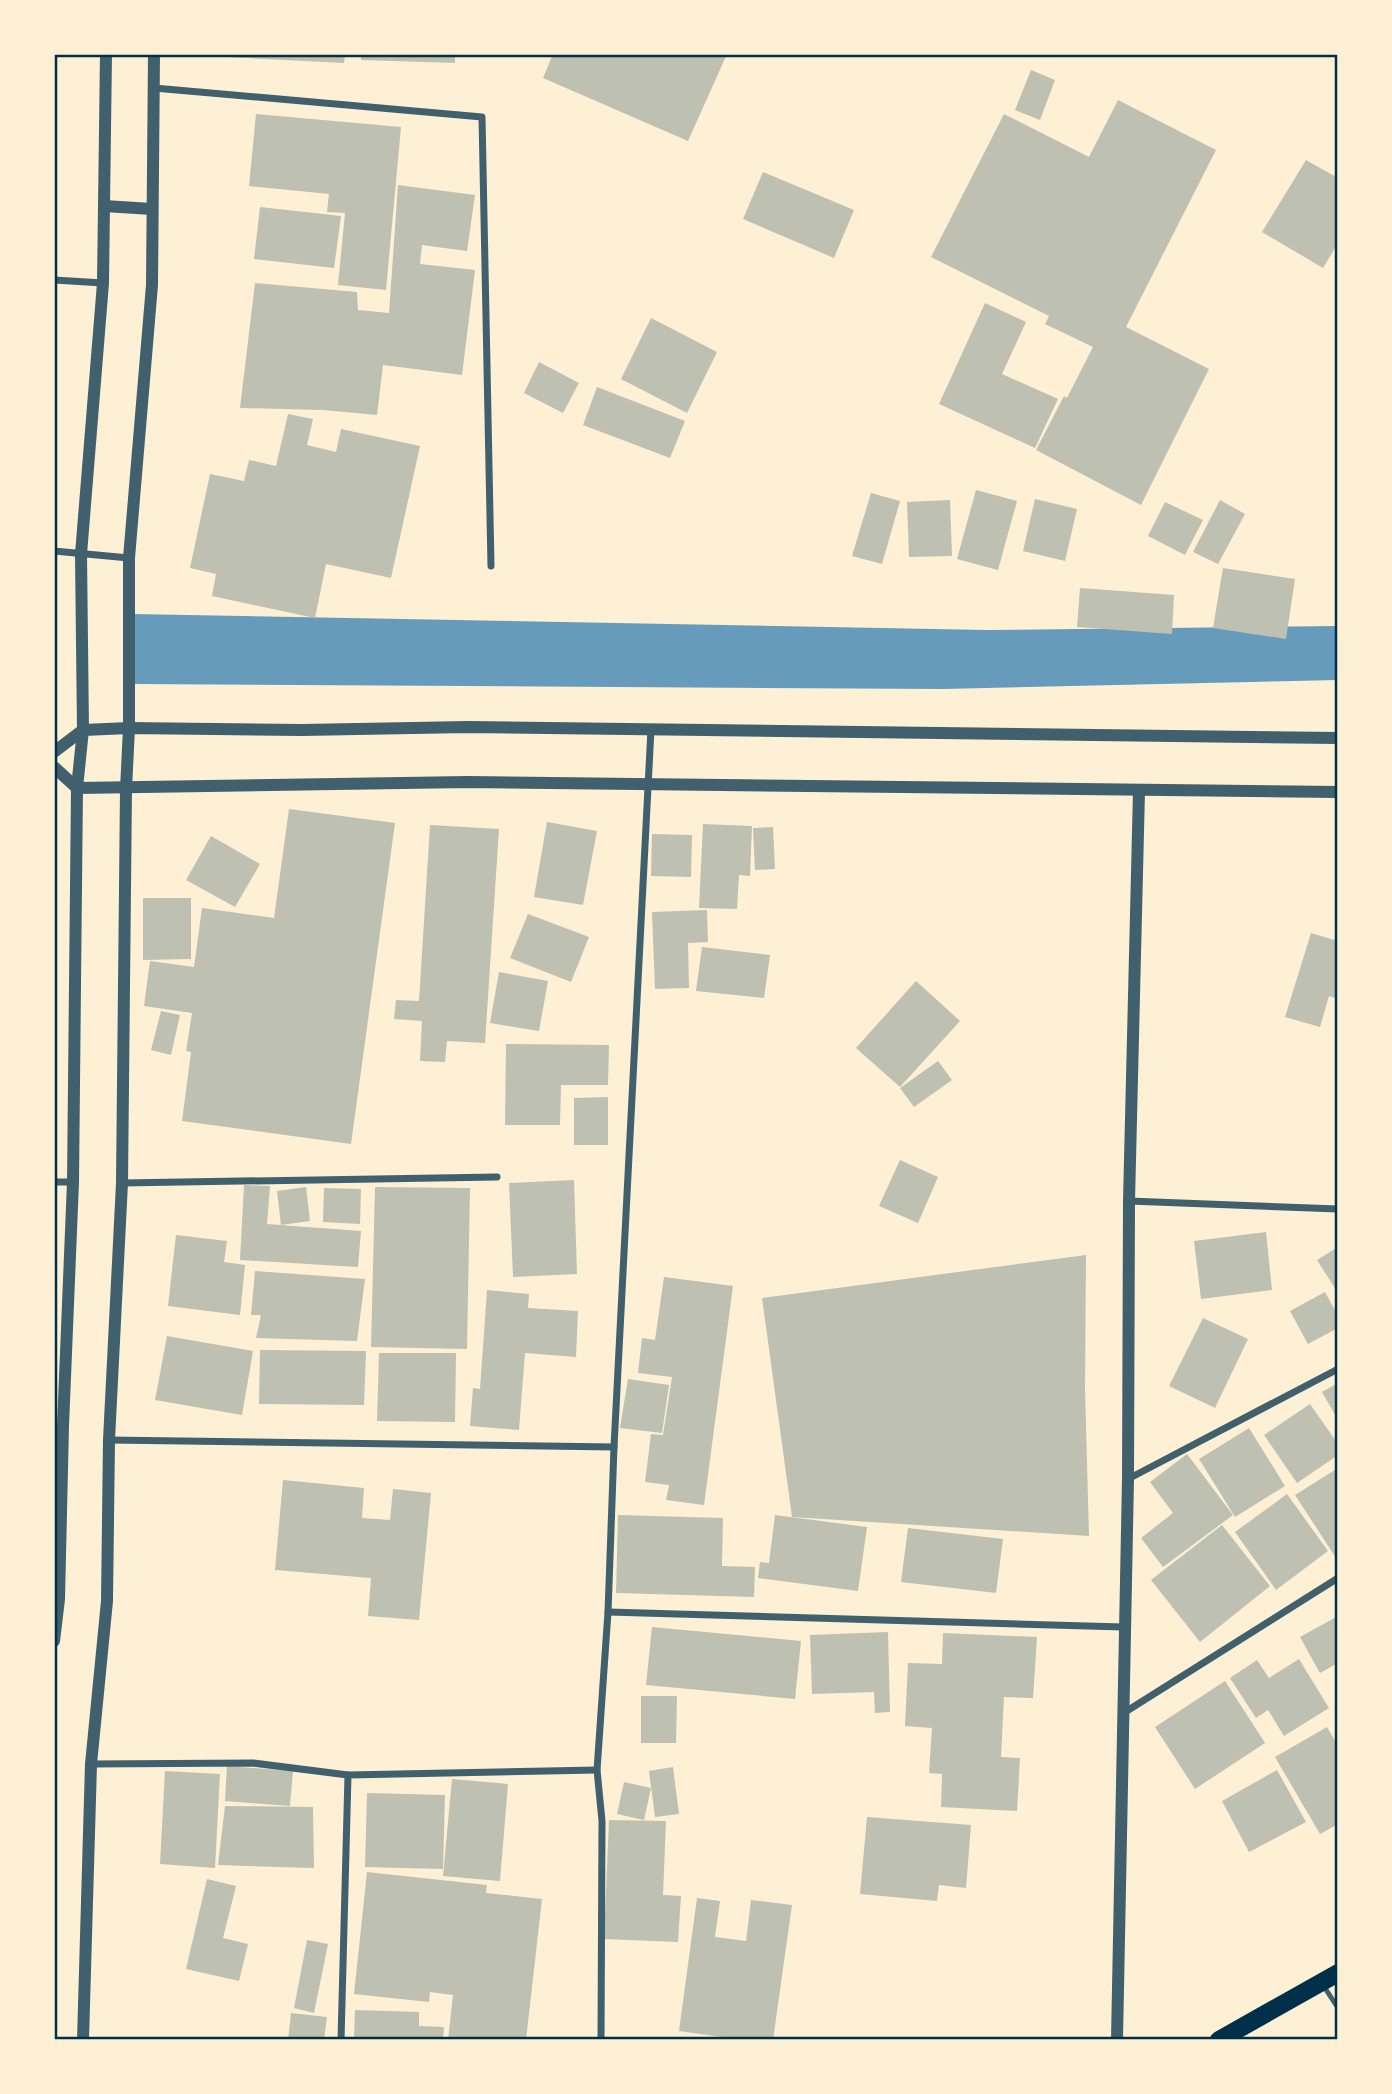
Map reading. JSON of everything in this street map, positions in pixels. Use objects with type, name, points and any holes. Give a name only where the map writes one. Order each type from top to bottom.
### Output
[{"type":"main road","points":[[1219,2040],[1338,1973]]},
{"type":"street","points":[[54,1642],[59,1426],[73,1182],[77,788],[83,730],[81,554],[103,283],[106,54]]},
{"type":"street","points":[[83,2040],[91,1765],[107,1601],[110,1440],[122,1183],[125,789],[130,728],[129,558],[152,285],[155,54]]},
{"type":"street","points":[[154,88],[482,117],[491,566]]},
{"type":"street","points":[[104,206],[152,209]]},
{"type":"street","points":[[54,281],[103,283]]},
{"type":"street","points":[[54,551],[129,558]]},
{"type":"street","points":[[54,752],[83,730],[130,728],[302,730],[468,727],[1338,738]]},
{"type":"street","points":[[601,2040],[602,1821],[597,1770],[608,1612],[651,729]]},
{"type":"street","points":[[54,767],[77,788],[125,789],[468,782],[1338,792]]},
{"type":"street","points":[[1117,2040],[1128,1479],[1129,1201],[1139,791]]},
{"type":"street","points":[[122,1183],[497,1177]]},
{"type":"street","points":[[54,1182],[73,1182]]},
{"type":"street","points":[[1129,1201],[1338,1209]]},
{"type":"street","points":[[1128,1479],[1338,1369]]},
{"type":"street","points":[[110,1440],[614,1447]]},
{"type":"street","points":[[1122,1715],[1338,1578]]},
{"type":"street","points":[[608,1612],[1123,1627]]},
{"type":"street","points":[[91,1765],[253,1763],[348,1775],[597,1770]]},
{"type":"street","points":[[341,2040],[348,1775]]},
{"type":"lane","points":[[1321,1982],[1338,2008]]},
{"type":"water","points":[[133,614],[987,630],[1338,626],[1338,680],[943,689],[135,684]]},
{"type":"building","points":[[207,54],[345,54],[344,63]]},
{"type":"building","points":[[361,54],[455,54],[455,63],[361,60]]},
{"type":"building","points":[[553,54],[727,54],[688,141],[543,78]]},
{"type":"building","points":[[1031,70],[1055,80],[1040,120],[1015,110]]},
{"type":"building","points":[[1118,100],[1216,150],[1126,327],[1209,369],[1141,505],[1036,450],[1093,347],[1045,324],[1049,316],[931,257],[1004,114],[1089,157]]},
{"type":"building","points":[[256,114],[401,127],[386,290],[338,285],[345,213],[327,212],[329,194],[249,186]]},
{"type":"building","points":[[1306,160],[1338,178],[1338,243],[1323,268],[1262,232]]},
{"type":"building","points":[[763,172],[854,210],[834,258],[743,219]]},
{"type":"building","points":[[398,185],[475,195],[467,251],[422,245],[420,264],[475,270],[462,375],[383,365],[377,415],[323,410],[240,408],[255,283],[357,292],[358,310],[389,313]]},
{"type":"building","points":[[260,207],[341,216],[334,268],[254,259]]},
{"type":"building","points":[[985,303],[1026,322],[1002,374],[1058,399],[1035,448],[939,404]]},
{"type":"building","points":[[651,318],[717,352],[687,413],[621,379]]},
{"type":"building","points":[[539,362],[579,383],[563,413],[524,393]]},
{"type":"building","points":[[597,387],[685,421],[670,458],[583,425]]},
{"type":"building","points":[[288,414],[313,419],[307,445],[336,452],[341,429],[420,446],[391,578],[326,564],[315,618],[212,596],[216,574],[190,568],[210,474],[244,481],[249,460],[276,466]]},
{"type":"building","points":[[976,490],[1017,501],[998,570],[957,559]]},
{"type":"building","points":[[871,493],[900,501],[882,564],[852,556]]},
{"type":"building","points":[[1035,499],[1077,509],[1065,561],[1023,551]]},
{"type":"building","points":[[950,500],[952,556],[909,557],[907,502]]},
{"type":"building","points":[[1220,500],[1245,514],[1218,564],[1193,552]]},
{"type":"building","points":[[1165,502],[1203,520],[1185,555],[1148,536]]},
{"type":"building","points":[[1223,568],[1295,579],[1286,639],[1213,628]]},
{"type":"building","points":[[1080,588],[1174,595],[1172,634],[1077,627]]},
{"type":"building","points":[[289,809],[395,823],[351,1144],[182,1121],[191,1052],[186,1051],[192,1013],[144,1006],[150,961],[194,967],[202,908],[274,918]]},
{"type":"building","points":[[547,822],[597,831],[583,905],[534,897]]},
{"type":"building","points":[[703,824],[752,826],[750,876],[739,875],[737,909],[699,908]]},
{"type":"building","points":[[430,825],[499,829],[485,1043],[447,1041],[445,1062],[420,1061],[422,1021],[394,1019],[396,1000],[419,1001]]},
{"type":"building","points":[[773,827],[775,869],[755,870],[753,828]]},
{"type":"building","points":[[652,834],[692,835],[691,877],[651,876]]},
{"type":"building","points":[[211,836],[260,864],[235,907],[186,880]]},
{"type":"building","points":[[143,898],[191,898],[191,959],[143,960]]},
{"type":"building","points":[[707,910],[708,942],[688,943],[689,988],[655,989],[652,912]]},
{"type":"building","points":[[528,914],[589,937],[571,982],[510,958]]},
{"type":"building","points":[[1311,933],[1338,941],[1338,999],[1329,996],[1320,1027],[1285,1017]]},
{"type":"building","points":[[702,947],[770,955],[764,998],[696,991]]},
{"type":"building","points":[[499,972],[548,981],[539,1031],[490,1023]]},
{"type":"building","points":[[916,981],[960,1021],[900,1087],[856,1048]]},
{"type":"building","points":[[161,1011],[180,1015],[171,1055],[151,1050]]},
{"type":"building","points":[[506,1044],[609,1045],[608,1085],[561,1085],[560,1125],[505,1125]]},
{"type":"building","points":[[938,1061],[952,1080],[914,1107],[900,1088]]},
{"type":"building","points":[[608,1097],[608,1145],[574,1145],[574,1098]]},
{"type":"building","points":[[900,1160],[938,1177],[918,1223],[879,1206]]},
{"type":"building","points":[[574,1180],[577,1274],[513,1277],[509,1183]]},
{"type":"building","points":[[244,1185],[270,1186],[267,1224],[361,1231],[358,1267],[240,1260]]},
{"type":"building","points":[[306,1187],[310,1221],[281,1225],[277,1191]]},
{"type":"building","points":[[375,1187],[470,1188],[467,1349],[371,1347]]},
{"type":"building","points":[[324,1188],[361,1189],[360,1224],[323,1222]]},
{"type":"building","points":[[1266,1232],[1272,1290],[1201,1299],[1194,1241]]},
{"type":"building","points":[[176,1235],[227,1241],[224,1262],[245,1265],[240,1315],[168,1306]]},
{"type":"building","points":[[1338,1247],[1338,1293],[1317,1260]]},
{"type":"building","points":[[1086,1255],[1085,1389],[1089,1536],[792,1517],[762,1298]]},
{"type":"building","points":[[255,1271],[365,1279],[357,1341],[256,1338],[261,1315],[251,1315]]},
{"type":"building","points":[[664,1277],[733,1286],[704,1505],[666,1500],[669,1485],[645,1482],[651,1434],[663,1435],[672,1377],[638,1373],[642,1338],[655,1340]]},
{"type":"building","points":[[487,1290],[529,1294],[528,1308],[578,1311],[576,1357],[525,1353],[519,1430],[470,1426],[473,1388],[480,1389]]},
{"type":"building","points":[[1325,1292],[1338,1316],[1338,1328],[1308,1344],[1290,1311]]},
{"type":"building","points":[[1203,1318],[1248,1339],[1215,1408],[1169,1386]]},
{"type":"building","points":[[167,1336],[253,1351],[242,1415],[155,1400]]},
{"type":"building","points":[[260,1350],[366,1351],[364,1405],[259,1404]]},
{"type":"building","points":[[379,1353],[456,1353],[455,1422],[377,1421]]},
{"type":"building","points":[[628,1379],[669,1385],[662,1433],[620,1428]]},
{"type":"building","points":[[1338,1383],[1338,1420],[1322,1392]]},
{"type":"building","points":[[1310,1404],[1338,1444],[1338,1455],[1297,1483],[1264,1435]]},
{"type":"building","points":[[1249,1428],[1285,1486],[1235,1517],[1199,1459]]},
{"type":"building","points":[[1187,1454],[1233,1515],[1163,1567],[1141,1538],[1173,1513],[1150,1482]]},
{"type":"building","points":[[1338,1468],[1338,1561],[1295,1495]]},
{"type":"building","points":[[283,1480],[364,1488],[362,1518],[390,1520],[393,1489],[431,1493],[419,1620],[368,1616],[371,1578],[275,1570]]},
{"type":"building","points":[[1287,1494],[1328,1551],[1276,1590],[1235,1532]]},
{"type":"building","points":[[618,1515],[723,1518],[722,1566],[755,1567],[754,1597],[616,1593]]},
{"type":"building","points":[[775,1515],[867,1527],[858,1591],[758,1578],[760,1562],[769,1563]]},
{"type":"building","points":[[1222,1525],[1270,1586],[1200,1642],[1151,1580]]},
{"type":"building","points":[[908,1528],[1003,1539],[996,1593],[901,1582]]},
{"type":"building","points":[[1338,1616],[1338,1663],[1320,1673],[1300,1637]]},
{"type":"building","points":[[652,1627],[801,1641],[795,1699],[646,1685]]},
{"type":"building","points":[[888,1632],[890,1712],[875,1713],[874,1692],[812,1694],[810,1635]]},
{"type":"building","points":[[943,1633],[1037,1637],[1033,1698],[1004,1697],[1001,1757],[1020,1758],[1017,1811],[941,1807],[942,1774],[929,1773],[932,1728],[905,1726],[908,1663],[942,1664]]},
{"type":"building","points":[[1299,1659],[1329,1708],[1284,1736],[1268,1710],[1256,1718],[1230,1678],[1257,1660],[1269,1678]]},
{"type":"building","points":[[1225,1681],[1265,1743],[1195,1789],[1155,1727]]},
{"type":"building","points":[[641,1696],[677,1696],[676,1743],[641,1743]]},
{"type":"building","points":[[1327,1727],[1338,1746],[1338,1824],[1320,1834],[1275,1757]]},
{"type":"building","points":[[227,1766],[293,1771],[290,1806],[225,1801]]},
{"type":"building","points":[[673,1767],[679,1814],[655,1817],[649,1771]]},
{"type":"building","points":[[1277,1770],[1306,1822],[1249,1852],[1222,1801]]},
{"type":"building","points":[[165,1771],[220,1774],[215,1868],[160,1864]]},
{"type":"building","points":[[452,1779],[508,1784],[500,1881],[443,1876]]},
{"type":"building","points":[[624,1782],[651,1788],[644,1820],[617,1814]]},
{"type":"building","points":[[367,1793],[445,1795],[443,1869],[365,1867]]},
{"type":"building","points":[[225,1806],[313,1807],[314,1868],[218,1865]]},
{"type":"building","points":[[867,1817],[971,1825],[966,1888],[939,1885],[937,1901],[860,1894]]},
{"type":"building","points":[[609,1820],[666,1821],[663,1895],[681,1896],[678,1942],[604,1939]]},
{"type":"building","points":[[367,1872],[487,1885],[486,1893],[542,1899],[526,2040],[448,2040],[453,1995],[430,1992],[429,2002],[354,1994]]},
{"type":"building","points":[[207,1879],[236,1886],[223,1938],[248,1944],[239,1981],[186,1969]]},
{"type":"building","points":[[697,1898],[720,1901],[715,1937],[746,1941],[751,1900],[792,1905],[773,2040],[743,2040],[679,2031]]},
{"type":"building","points":[[307,1940],[328,1944],[314,2013],[294,2008]]},
{"type":"building","points":[[355,2010],[419,2012],[419,2026],[444,2027],[443,2040],[354,2040]]},
{"type":"building","points":[[291,2013],[327,2017],[324,2040],[288,2040]]}]
